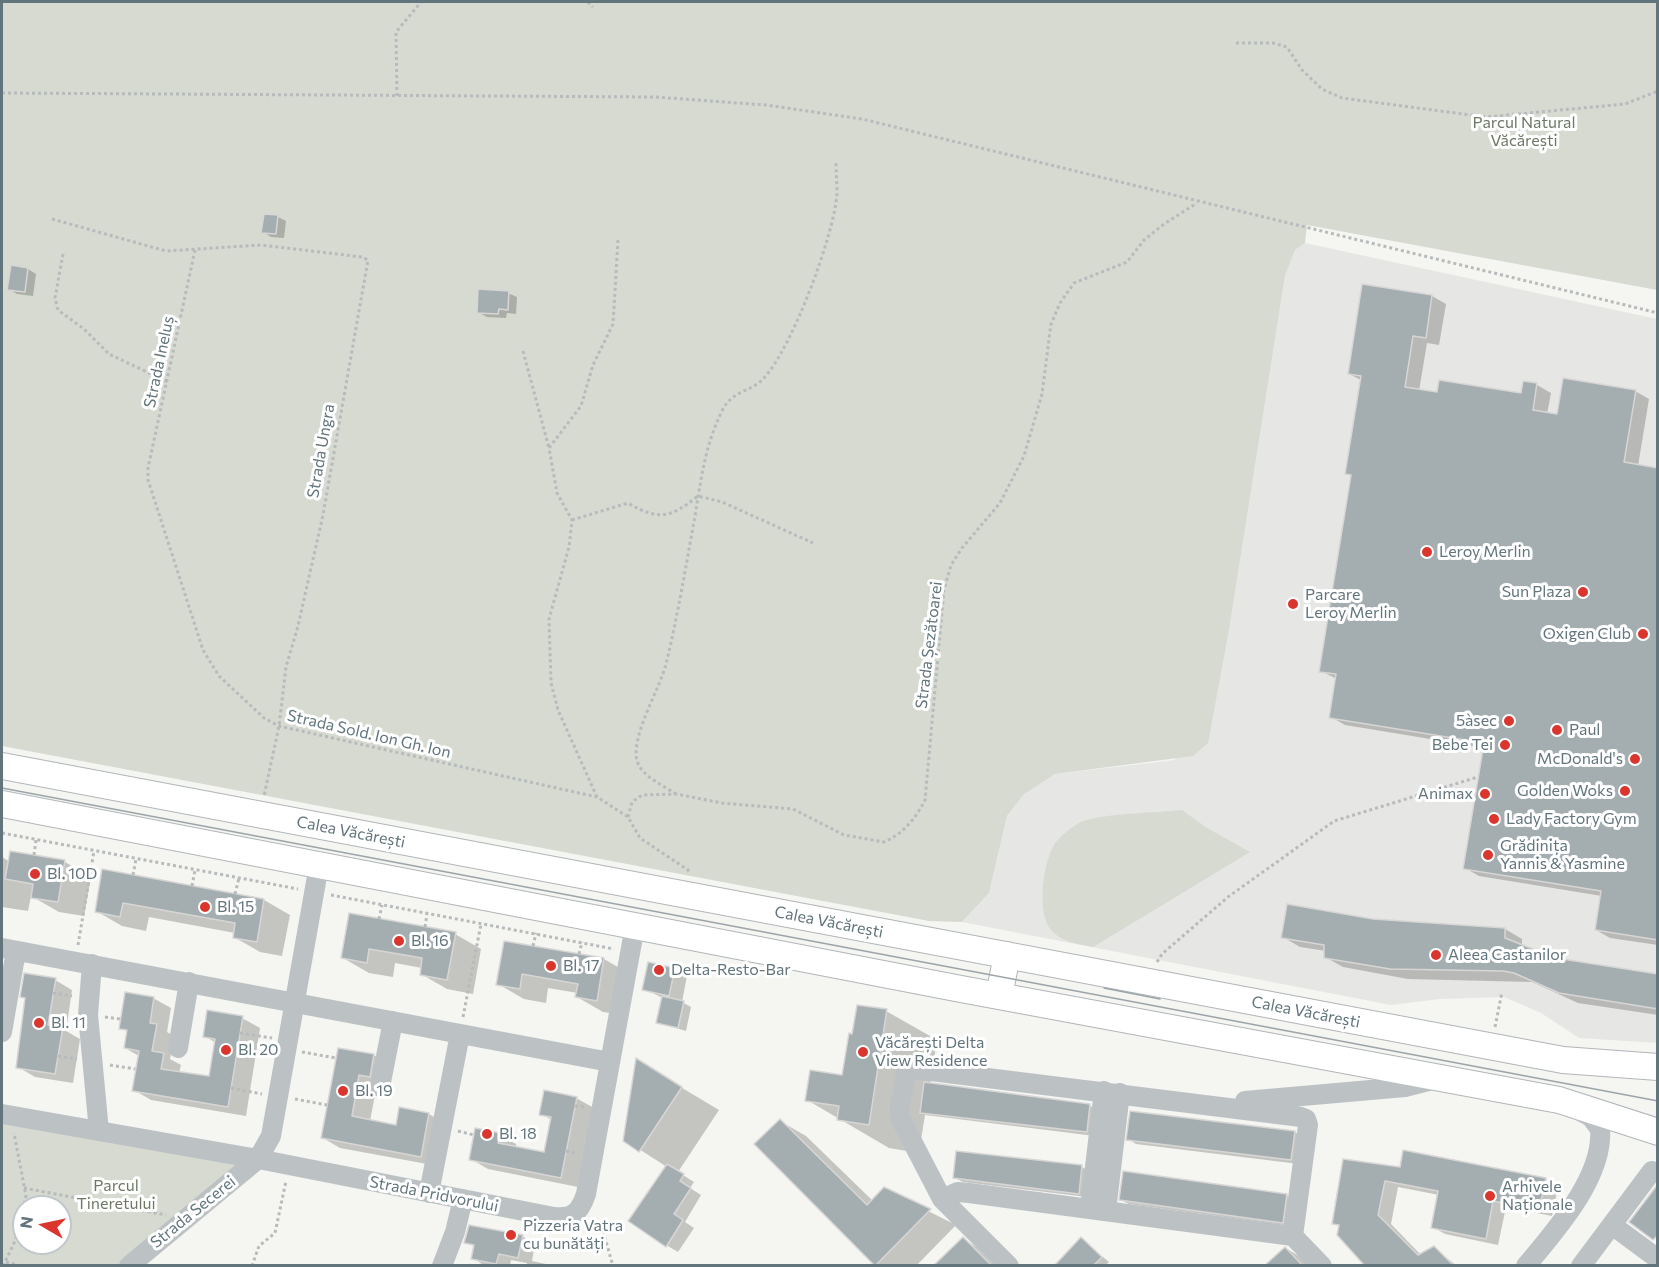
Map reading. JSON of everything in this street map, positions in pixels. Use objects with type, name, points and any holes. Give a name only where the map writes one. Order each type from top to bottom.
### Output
[{"type":"main road","name":"Calea Văcărești","points":[[2,766],[1491,1047],[1563,1060],[1658,1067]]},
{"type":"main road","points":[[2,804],[999,996],[1559,1100],[1651,1125]]},
{"type":"main road","points":[[999,996],[1007,955]]},
{"type":"main road","points":[[1563,1060],[1658,1079]]},
{"type":"street","points":[[258,1159],[271,1136],[319,865]]},
{"type":"street","points":[[576,1214],[585,1194],[635,926]]},
{"type":"street","points":[[2,1032],[9,949],[610,1062]]},
{"type":"street","points":[[84,963],[99,1131]]},
{"type":"street","points":[[178,1048],[189,982]]},
{"type":"street","points":[[380,1087],[393,1021]]},
{"type":"street","points":[[429,1193],[460,1034]]},
{"type":"street","points":[[1009,1266],[942,1199],[901,1120],[899,1111],[907,1068],[1206,1104],[1306,1119],[1308,1125],[1293,1236]]},
{"type":"street","points":[[1206,1104],[1405,1087],[1439,1078]]},
{"type":"street","points":[[1098,1210],[1112,1092]]},
{"type":"street","points":[[1526,1266],[1573,1204],[1590,1173],[1599,1146],[1600,1129],[1597,1123],[1559,1100]]},
{"type":"street","name":"Strada Pridvorului","points":[[10,1115],[258,1159],[554,1217],[570,1217],[576,1214]]},
{"type":"street","points":[[1599,1146],[1619,1128],[1651,1125]]},
{"type":"street","name":"Strada Secerei","points":[[129,1266],[258,1159]]},
{"type":"street","points":[[1581,1266],[1652,1171]]},
{"type":"street","points":[[942,1199],[958,1192],[1293,1236],[1322,1266]]},
{"type":"street","points":[[442,1266],[455,1232],[463,1199]]},
{"type":"street","points":[[1612,1225],[1658,1259]]},
{"type":"path","points":[[397,96],[396,32],[421,2]]},
{"type":"path","points":[[588,2],[593,7]]},
{"type":"path","points":[[1236,43],[1273,43],[1287,47],[1302,70],[1322,89],[1342,98],[1486,117],[1625,104],[1658,91]]},
{"type":"path","points":[[2,93],[655,97],[766,105],[862,119],[1658,312]]},
{"type":"path","points":[[676,794],[649,776],[638,765],[636,753],[647,712],[665,666],[705,452],[723,409],[737,392],[763,379],[792,332],[816,273],[837,196],[836,162]]},
{"type":"path","name":"Strada Șezătoarei","points":[[676,794],[722,803],[793,809],[844,835],[884,842],[906,827],[918,814],[925,800],[944,590],[949,573],[962,548],[1000,503],[1024,456],[1042,394],[1051,324],[1060,303],[1074,284],[1127,262],[1144,240],[1199,202]]},
{"type":"path","points":[[52,219],[148,248],[165,251],[195,250]]},
{"type":"path","points":[[549,448],[581,406],[593,365],[613,324],[618,240]]},
{"type":"path","name":"Strada Ungra","points":[[195,250],[261,245],[362,257],[368,260],[323,515],[284,678],[279,726],[261,815]]},
{"type":"path","name":"Strada Ineluș","points":[[148,480],[148,468],[195,250]]},
{"type":"path","points":[[63,255],[55,298],[57,310],[77,323],[109,354],[168,382]]},
{"type":"path","points":[[523,351],[549,448],[557,493],[572,520],[569,547],[549,619],[550,674],[558,710],[597,797]]},
{"type":"path","name":"Strada Sold. Ion Gh. Ion","points":[[148,480],[203,650],[219,676],[264,718],[279,726],[524,782],[574,790],[597,797],[628,817]]},
{"type":"path","points":[[572,520],[628,503],[646,513],[663,516],[681,509],[698,496]]},
{"type":"path","points":[[698,496],[722,502],[813,543]]},
{"type":"path","points":[[1155,967],[1162,954],[1219,904],[1334,821],[1478,777]]},
{"type":"path","points":[[676,794],[642,795],[632,802],[628,817],[640,838],[688,870],[701,898]]},
{"type":"path","points":[[34,855],[36,840]]},
{"type":"path","points":[[84,963],[94,851]]},
{"type":"path","points":[[133,875],[136,859]]},
{"type":"path","points":[[192,886],[195,870]]},
{"type":"path","points":[[235,894],[239,878]]},
{"type":"path","points":[[379,919],[382,905]]},
{"type":"path","points":[[425,927],[427,913]]},
{"type":"path","points":[[460,1034],[481,923]]},
{"type":"path","points":[[533,946],[536,933]]},
{"type":"path","points":[[579,954],[582,942]]},
{"type":"path","points":[[1491,1047],[1502,992]]},
{"type":"path","points":[[240,1033],[336,1058]]},
{"type":"path","points":[[92,1062],[135,1069]]},
{"type":"path","points":[[231,1088],[327,1105]]},
{"type":"path","points":[[10,1115],[26,1196],[15,1241],[4,1264],[22,1266]]},
{"type":"path","points":[[252,1266],[260,1246],[275,1233],[290,1166]]},
{"type":"path","points":[[24,1188],[185,1218]]},
{"type":"path","points":[[576,1214],[603,1231],[613,1266]]},
{"type":"shaded area","points":[[1305,243],[1657,319],[1657,1043],[1579,1038],[1541,1013],[1504,997],[1440,999],[1391,1005],[962,922],[989,893],[1007,816],[1024,794],[1038,782],[1055,774],[1175,760],[1230,624],[1285,276],[1295,250]]},
{"type":"green space","name":"Parcul Natural Văcărești","points":[[2,2],[1657,2],[1657,290],[1307,225],[1305,243],[1295,250],[1285,276],[1230,624],[1208,743],[1193,756],[1055,774],[1024,794],[1007,816],[989,893],[962,922],[929,921],[2,746]]},
{"type":"green space","points":[[1182,810],[1207,828],[1250,852],[1093,947],[1065,940],[1051,930],[1046,922],[1044,911],[1043,886],[1051,850],[1063,835],[1086,820]]},
{"type":"green space","name":"Parcul Tineretului","points":[[2,1116],[243,1158],[123,1265],[2,1265]]},
{"type":"building","points":[[264,214],[278,215],[276,234],[261,233]]},
{"type":"building","points":[[11,265],[28,268],[25,292],[7,290]]},
{"type":"building","points":[[1362,284],[1432,295],[1426,338],[1413,336],[1405,387],[1437,392],[1439,380],[1521,393],[1523,381],[1537,383],[1533,410],[1557,414],[1563,378],[1636,390],[1624,462],[1658,468],[1658,940],[1595,930],[1601,891],[1463,869],[1484,743],[1329,718],[1336,674],[1319,672],[1351,475],[1345,474],[1361,376],[1348,374]]},
{"type":"building","points":[[478,289],[509,291],[508,310],[499,309],[498,314],[477,313]]},
{"type":"building","name":"Bl. 10D","points":[[10,851],[65,860],[58,902],[31,898],[33,884],[5,879]]},
{"type":"building","name":"Bl. 15","points":[[102,869],[264,899],[257,942],[233,938],[235,923],[123,903],[120,917],[95,912]]},
{"type":"building","name":"Aleea Castanilor","points":[[1287,904],[1373,919],[1505,928],[1505,938],[1556,958],[1658,974],[1658,1009],[1559,993],[1514,973],[1503,971],[1390,969],[1324,958],[1324,945],[1281,938]]},
{"type":"building","name":"Bl. 16","points":[[349,913],[456,932],[447,980],[420,975],[422,958],[369,949],[367,963],[341,958]]},
{"type":"building","name":"Bl. 17","points":[[504,941],[604,958],[597,1001],[575,997],[578,984],[522,974],[520,989],[496,985]]},
{"type":"building","points":[[648,962],[675,968],[669,996],[642,990]]},
{"type":"building","name":"Bl. 11","points":[[24,973],[56,978],[48,1025],[63,1027],[55,1074],[16,1068],[25,998],[20,997]]},
{"type":"building","name":"Bl. 20","points":[[125,992],[154,997],[150,1023],[157,1024],[152,1051],[164,1053],[161,1069],[209,1076],[215,1039],[203,1037],[207,1010],[243,1016],[228,1107],[132,1091],[139,1051],[124,1048],[127,1030],[119,1029]]},
{"type":"building","points":[[662,996],[684,1001],[678,1028],[656,1023]]},
{"type":"building","name":"Văcărești Delta View Residence","points":[[857,1005],[887,1009],[869,1125],[837,1120],[839,1106],[805,1101],[810,1070],[842,1075],[849,1033],[852,1034]]},
{"type":"building","name":"Bl. 19","points":[[338,1048],[374,1054],[370,1077],[359,1075],[352,1116],[396,1125],[399,1107],[429,1113],[421,1157],[321,1138]]},
{"type":"building","points":[[636,1058],[682,1087],[639,1152],[623,1141]]},
{"type":"building","points":[[924,1082],[1090,1104],[1087,1132],[920,1113]]},
{"type":"building","name":"Bl. 18","points":[[544,1090],[577,1097],[561,1178],[469,1160],[475,1128],[500,1133],[498,1143],[544,1152],[551,1117],[539,1115]]},
{"type":"building","points":[[1130,1111],[1295,1131],[1291,1160],[1126,1140]]},
{"type":"building","points":[[780,1119],[867,1205],[884,1187],[931,1209],[875,1266],[754,1144]]},
{"type":"building","points":[[1403,1150],[1546,1178],[1539,1210],[1493,1201],[1486,1239],[1431,1228],[1438,1191],[1385,1181],[1378,1215],[1418,1255],[1434,1246],[1454,1266],[1365,1266],[1337,1235],[1339,1225],[1332,1224],[1343,1159],[1400,1167]]},
{"type":"building","points":[[956,1151],[1082,1165],[1079,1194],[953,1178]]},
{"type":"building","points":[[667,1164],[684,1174],[680,1181],[691,1188],[674,1214],[683,1220],[666,1247],[628,1221]]},
{"type":"building","points":[[1123,1171],[1287,1194],[1283,1223],[1119,1200]]},
{"type":"building","points":[[1658,1184],[1658,1235],[1653,1240],[1629,1222]]},
{"type":"building","points":[[469,1225],[523,1235],[518,1258],[499,1254],[496,1264],[471,1259],[474,1245],[464,1243]]},
{"type":"building","points":[[963,1237],[992,1266],[933,1266]]},
{"type":"building","points":[[1081,1237],[1102,1257],[1093,1266],[1054,1266]]},
{"type":"building","points":[[1285,1247],[1303,1266],[1264,1266]]},
{"type":"tram line","points":[[2,788],[1658,1101]]},
{"type":"tram line","points":[[1104,988],[1160,999]]},
{"type":"place","name":"Leroy Merlin","points":[[1427,552]]},
{"type":"place","name":"Sun Plaza","points":[[1583,592]]},
{"type":"place","name":"Parcare Leroy Merlin","points":[[1293,604]]},
{"type":"place","name":"Oxigen Club","points":[[1643,634]]},
{"type":"place","name":"5àsec","points":[[1509,721]]},
{"type":"place","name":"Paul","points":[[1557,730]]},
{"type":"place","name":"Bebe Tei","points":[[1505,745]]},
{"type":"place","name":"McDonald's","points":[[1635,759]]},
{"type":"place","name":"Golden Woks","points":[[1625,791]]},
{"type":"place","name":"Animax","points":[[1485,794]]},
{"type":"place","name":"Lady Factory Gym","points":[[1494,819]]},
{"type":"place","name":"Grădinița Yannis & Yasmine","points":[[1488,855]]},
{"type":"place","name":"Bl. 10D","points":[[35,874]]},
{"type":"place","name":"Bl. 15","points":[[205,907]]},
{"type":"place","name":"Bl. 16","points":[[399,941]]},
{"type":"place","name":"Aleea Castanilor","points":[[1436,955]]},
{"type":"place","name":"Bl. 17","points":[[551,966]]},
{"type":"place","name":"Delta-Resto-Bar","points":[[659,970]]},
{"type":"place","name":"Bl. 11","points":[[39,1023]]},
{"type":"place","name":"Bl. 20","points":[[226,1050]]},
{"type":"place","name":"Văcărești Delta View Residence","points":[[863,1052]]},
{"type":"place","name":"Bl. 19","points":[[343,1091]]},
{"type":"place","name":"Bl. 18","points":[[487,1134]]},
{"type":"place","name":"Arhivele Naționale","points":[[1490,1196]]},
{"type":"place","name":"Pizzeria Vatra cu bunătăți","points":[[511,1235]]}]
